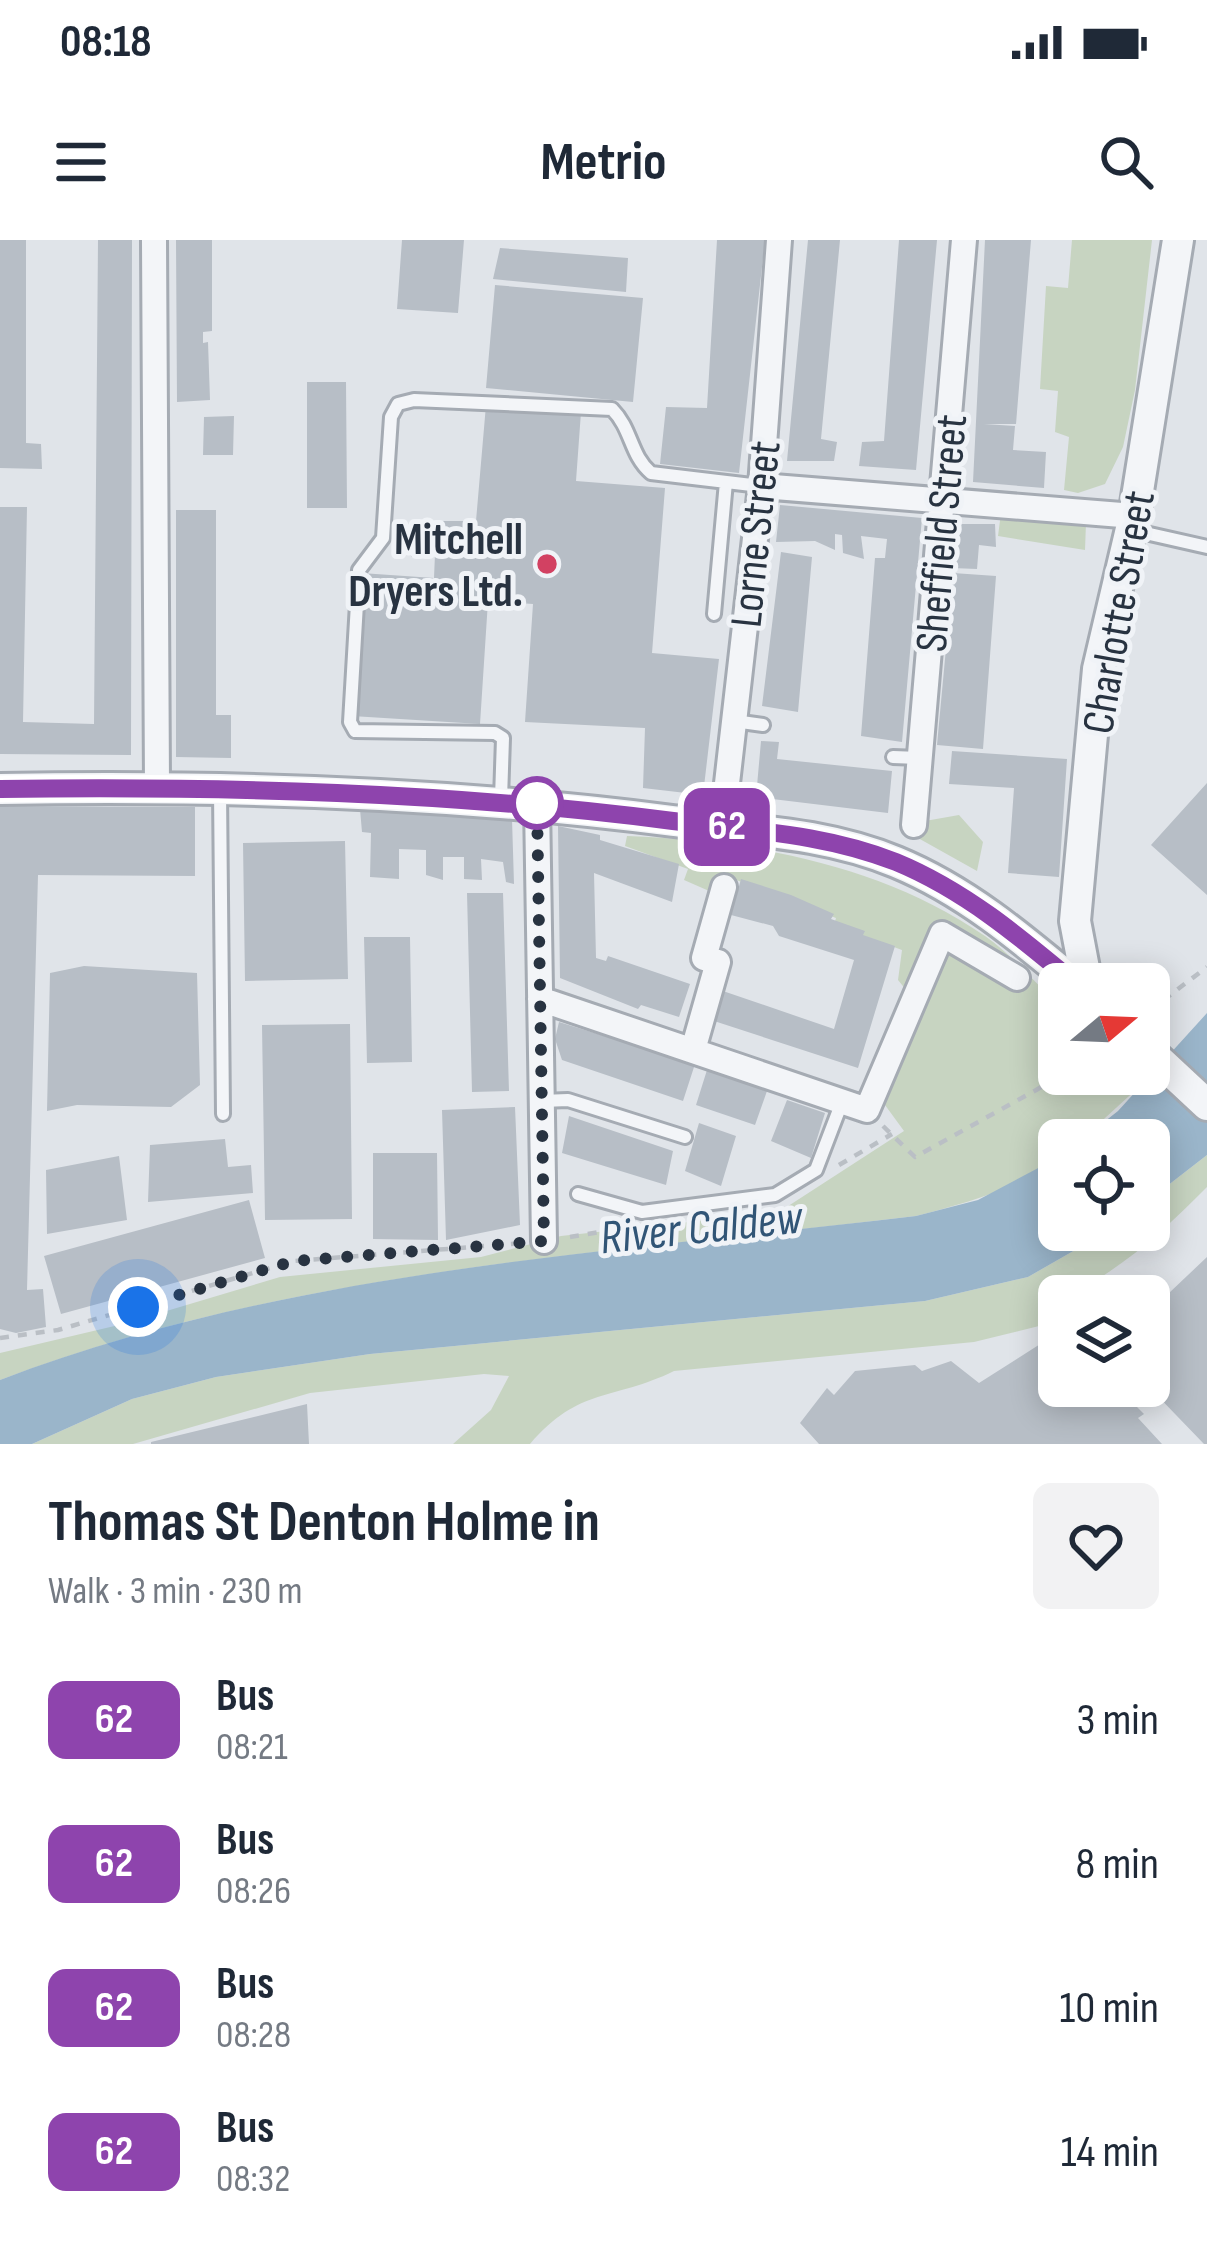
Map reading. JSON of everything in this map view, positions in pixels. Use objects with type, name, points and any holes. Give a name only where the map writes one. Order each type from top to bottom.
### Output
[{"type":"street","points":[[154,240],[157,786]]},
{"type":"street","name":"Lorne Street","points":[[722,827],[761,486],[779,240]]},
{"type":"street","name":"Sheffield Street","points":[[914,825],[964,240]]},
{"type":"street","name":"Charlotte Street","points":[[1083,963],[1075,921],[1098,669],[1133,523],[1178,240]]},
{"type":"street","points":[[761,486],[943,500],[1133,523]]},
{"type":"street","points":[[0,789],[157,786],[537,803],[812,834],[935,880],[1012,930],[1051,963]]},
{"type":"street","points":[[537,803],[544,1241]]},
{"type":"street","points":[[693,1051],[718,962],[704,958],[724,887]]},
{"type":"street","points":[[540,999],[855,1106],[942,934],[1017,978]]},
{"type":"street","points":[[1170,1071],[1207,1105]]},
{"type":"lane","points":[[501,802],[503,738],[495,733],[355,731],[350,722],[359,570],[383,538],[391,417],[398,404],[414,400],[612,410],[628,425],[638,461],[651,473],[761,486]]},
{"type":"lane","points":[[714,614],[726,482]]},
{"type":"lane","points":[[1133,523],[1207,547]]},
{"type":"lane","points":[[734,721],[763,725]]},
{"type":"lane","points":[[893,757],[920,758]]},
{"type":"lane","points":[[220,789],[224,1114]]},
{"type":"lane","points":[[541,1101],[568,1100],[685,1137]]},
{"type":"lane","points":[[578,1194],[641,1212],[775,1195],[816,1170],[855,1106]]},
{"type":"path","points":[[1170,995],[1207,967]]},
{"type":"path","points":[[892,1134],[915,1157],[1038,1089]]},
{"type":"path","points":[[0,1338],[58,1330],[294,1261],[544,1241]]},
{"type":"green space","points":[[1072,240],[1152,240],[1135,390],[1123,447],[1105,484],[1078,493],[1064,490],[1069,437],[1055,432],[1058,391],[1040,389],[1046,286],[1068,288]]},
{"type":"green space","points":[[1001,513],[1086,523],[1085,550],[998,536]]},
{"type":"green space","points":[[959,815],[983,842],[977,871],[918,838],[925,821]]},
{"type":"green space","points":[[627,836],[767,851],[859,874],[945,911],[985,936],[1038,984],[1038,1095],[1130,1095],[1104,1119],[1038,1119],[1038,1171],[990,1194],[916,1216],[568,1255],[337,1289],[111,1343],[0,1380],[0,1353],[123,1324],[280,1277],[481,1257],[561,1236],[779,1212],[904,1131],[885,1105],[924,1012],[898,980],[902,950],[834,925],[836,918],[726,876],[716,894],[684,880],[688,869],[625,846]]},
{"type":"green space","points":[[1207,1155],[1207,1187],[1170,1222],[1170,1184]]},
{"type":"green space","points":[[1073,1251],[1136,1251],[1103,1275],[1038,1275],[1038,1326],[974,1342],[674,1371],[581,1403],[530,1444],[453,1444],[491,1410],[509,1376],[484,1374],[310,1393],[133,1444],[32,1444],[132,1399],[216,1377],[370,1354],[925,1301],[1028,1277]]},
{"type":"water","points":[[1207,1013],[1207,1155],[1170,1184],[1170,1119],[1108,1119],[1133,1095],[1170,1095],[1170,1054]]},
{"type":"water","points":[[1038,1168],[1038,1251],[1073,1251],[1028,1277],[925,1301],[370,1354],[216,1377],[132,1399],[32,1444],[0,1444],[0,1380],[223,1313],[452,1270],[916,1216],[978,1200]]},
{"type":"building","points":[[0,240],[26,240],[26,443],[41,444],[42,469],[0,468]]},
{"type":"building","points":[[98,240],[132,240],[131,755],[0,754],[0,507],[27,507],[23,722],[94,724]]},
{"type":"building","points":[[176,240],[212,240],[212,331],[203,332],[203,343],[208,342],[210,400],[177,402]]},
{"type":"building","points":[[402,240],[464,240],[458,313],[397,309]]},
{"type":"building","points":[[717,240],[765,240],[739,473],[660,464],[666,407],[707,408]]},
{"type":"building","points":[[808,240],[840,240],[821,439],[837,442],[834,461],[787,461]]},
{"type":"building","points":[[899,240],[937,240],[916,470],[859,466],[862,442],[884,441]]},
{"type":"building","points":[[985,240],[1031,240],[1016,424],[984,424],[1015,426],[1013,450],[1046,452],[1044,488],[973,482]]},
{"type":"building","points":[[500,248],[628,258],[626,292],[493,279]]},
{"type":"building","points":[[495,285],[643,298],[633,402],[486,388]]},
{"type":"building","points":[[307,382],[346,382],[347,508],[307,508]]},
{"type":"building","name":"Mitchell Dryers Ltd.","points":[[486,405],[581,412],[576,481],[665,488],[652,653],[719,659],[703,795],[643,788],[645,728],[525,722],[533,604],[488,601],[480,724],[352,716],[361,573],[434,578],[435,554],[411,557],[416,521],[476,521]]},
{"type":"building","points":[[234,416],[233,455],[203,455],[204,417]]},
{"type":"building","points":[[780,505],[922,518],[902,742],[861,736],[875,558],[885,558],[887,539],[861,536],[864,559],[843,553],[842,535],[835,534],[835,550],[815,541],[776,542]]},
{"type":"building","points":[[176,510],[216,510],[216,715],[231,715],[231,758],[176,757]]},
{"type":"building","points":[[958,524],[995,524],[996,547],[979,545],[977,569],[952,568]]},
{"type":"building","points":[[781,552],[812,557],[798,712],[762,706]]},
{"type":"building","points":[[953,573],[996,576],[983,749],[937,745]]},
{"type":"building","points":[[761,741],[779,742],[777,759],[892,771],[888,813],[756,797]]},
{"type":"building","points":[[952,751],[1067,759],[1059,877],[1008,873],[1014,788],[949,784]]},
{"type":"building","points":[[1207,783],[1207,895],[1151,845]]},
{"type":"building","points":[[0,806],[195,807],[195,876],[38,875],[27,1290],[43,1289],[46,1327],[16,1333],[0,1329]]},
{"type":"building","points":[[360,809],[512,819],[514,884],[506,882],[503,862],[481,859],[482,880],[464,879],[464,857],[443,857],[443,880],[426,875],[426,850],[399,849],[399,879],[370,877],[371,833],[362,832]]},
{"type":"building","points":[[558,826],[600,835],[600,840],[679,864],[672,902],[594,873],[596,958],[606,961],[608,956],[690,984],[679,1017],[641,1005],[638,1009],[560,978]]},
{"type":"building","points":[[345,841],[348,979],[245,981],[243,843]]},
{"type":"building","points":[[741,879],[791,895],[834,914],[831,919],[865,931],[863,935],[895,946],[858,1068],[711,1020],[720,990],[834,1029],[854,960],[779,936],[773,926],[731,915]]},
{"type":"building","points":[[467,893],[503,893],[509,1091],[472,1092]]},
{"type":"building","points":[[364,937],[410,937],[412,1062],[367,1063]]},
{"type":"building","points":[[84,966],[197,973],[200,1085],[171,1107],[77,1105],[47,1111],[50,973]]},
{"type":"building","points":[[559,1022],[695,1064],[683,1101],[562,1060],[555,1039]]},
{"type":"building","points":[[350,1024],[352,1219],[265,1220],[262,1025]]},
{"type":"building","points":[[707,1070],[767,1091],[755,1125],[696,1105]]},
{"type":"building","points":[[787,1100],[825,1113],[811,1158],[771,1141]]},
{"type":"building","points":[[515,1107],[520,1225],[446,1240],[442,1110]]},
{"type":"building","points":[[569,1116],[673,1151],[666,1185],[562,1153]]},
{"type":"building","points":[[699,1123],[736,1136],[721,1186],[685,1171]]},
{"type":"building","points":[[225,1139],[228,1167],[251,1165],[253,1193],[148,1202],[150,1145]]},
{"type":"building","points":[[373,1153],[437,1153],[438,1240],[373,1239]]},
{"type":"building","points":[[119,1156],[127,1220],[47,1234],[46,1170]]},
{"type":"building","points":[[249,1200],[265,1258],[61,1314],[44,1256]]},
{"type":"building","points":[[1207,1257],[1207,1444],[1168,1407],[1170,1292]]},
{"type":"building","points":[[1038,1345],[1038,1407],[1137,1407],[1144,1414],[1138,1418],[1162,1444],[819,1444],[800,1423],[827,1388],[834,1395],[855,1371],[915,1365],[922,1371],[951,1361],[979,1383]]},
{"type":"building","points":[[307,1404],[309,1444],[151,1444],[151,1442]]},
{"type":"bus line","name":"62","points":[[0,789],[157,786],[537,803],[812,834],[935,880],[1012,930],[1051,963]]},
{"type":"place","name":"Mitchell Dryers Ltd.","points":[[547,564]]},
{"type":"route","points":[[138,1307],[294,1261],[544,1241],[537,803]]},
{"type":"water label","name":"River Caldew","points":[[701,1226]]}]
